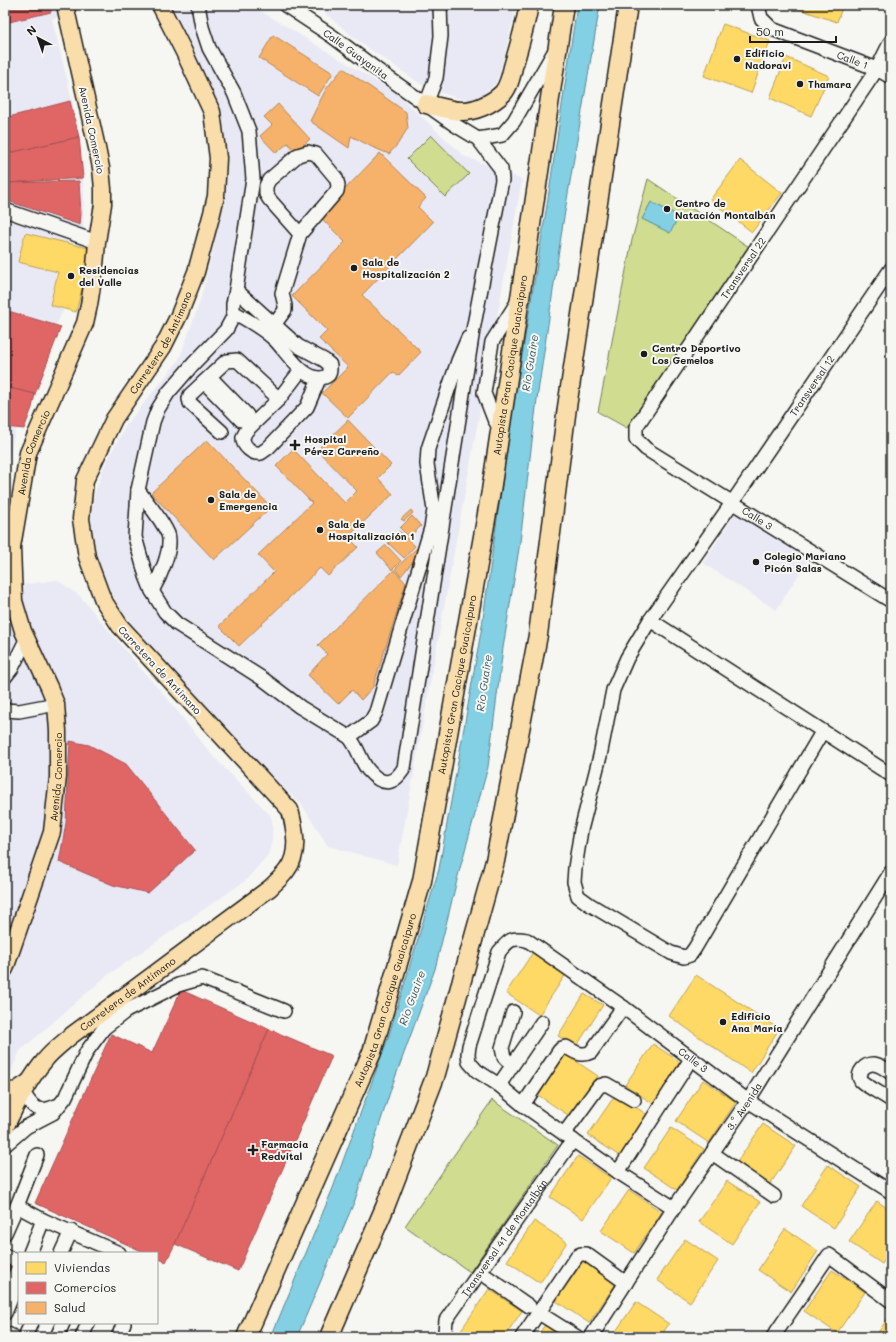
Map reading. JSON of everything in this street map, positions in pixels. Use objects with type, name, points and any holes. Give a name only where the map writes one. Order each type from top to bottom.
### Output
[{"type":"highway","points":[[426,104],[449,110],[467,111],[486,105],[503,93],[508,84],[517,54],[529,5]]},
{"type":"highway","name":"Autopista Gran Cacique Guaicaipuro","points":[[246,1337],[372,1052],[422,881],[489,507],[564,5]]},
{"type":"highway","points":[[329,1337],[385,1207],[435,1077],[495,861],[538,635],[567,407],[628,5]]},
{"type":"main road","name":"Avenida Comercio","points":[[5,969],[52,832],[58,777],[58,731],[56,704],[27,638],[14,601],[12,547],[28,453],[85,323],[94,274],[103,204],[101,168],[65,5]]},
{"type":"main road","name":"Carretera de Antímano","points":[[5,1128],[16,1104],[45,1059],[72,1035],[270,888],[288,870],[295,854],[294,824],[290,810],[120,626],[103,600],[86,557],[81,519],[85,480],[114,419],[163,347],[179,315],[196,272],[216,196],[218,158],[212,112],[160,5]]},
{"type":"main road","points":[[5,1092],[26,1087]]},
{"type":"street","points":[[198,5],[202,27],[209,48],[234,93],[249,131],[253,179],[233,304],[233,317],[226,330],[168,393],[152,422],[138,490],[135,537],[146,576],[152,591],[165,612],[177,624],[263,680],[300,707],[349,737],[354,743],[368,769],[380,781],[386,782],[393,781],[404,768],[457,432],[502,180],[501,169],[478,139],[502,135],[514,121],[559,44]]},
{"type":"street","name":"Calle Guayanita","points":[[284,5],[332,36],[455,125],[478,139]]},
{"type":"street","points":[[426,104],[436,78],[441,36],[440,5]]},
{"type":"street","name":"Calle 1","points":[[758,5],[761,18],[772,29],[877,69],[891,78]]},
{"type":"street","name":"Transversal 22","points":[[636,427],[877,69],[891,41]]},
{"type":"street","points":[[274,325],[285,310],[282,293],[300,234],[337,191],[338,185],[336,178],[316,154],[308,152],[298,155],[269,180],[266,186],[266,194],[269,199],[300,234]]},
{"type":"street","points":[[5,210],[97,242]]},
{"type":"street","name":"Transversal 12","points":[[822,732],[690,955],[684,957],[671,953],[588,904],[578,896],[574,882],[581,830],[600,756],[613,690],[627,658],[650,620],[732,503],[891,269]]},
{"type":"street","points":[[233,312],[246,319],[274,339],[301,370],[311,377],[319,379],[327,376],[330,372],[330,365],[324,360],[298,346],[236,290]]},
{"type":"street","points":[[349,737],[371,721],[376,712],[428,536],[434,510],[427,464],[428,448],[465,342],[474,330]]},
{"type":"street","points":[[222,432],[190,403],[189,399],[190,395],[227,361],[237,360],[279,399]]},
{"type":"street","points":[[301,370],[279,399],[246,430],[244,441],[247,448],[254,453],[261,453],[268,448],[307,407],[319,379]]},
{"type":"street","points":[[436,426],[457,432]]},
{"type":"street","name":"Calle 3","points":[[636,427],[636,439],[646,449],[891,601]]},
{"type":"street","points":[[138,490],[168,536],[169,544],[161,576],[152,591]]},
{"type":"street","points":[[650,620],[891,775]]},
{"type":"street","points":[[5,677],[12,668],[27,638]]},
{"type":"street","points":[[5,710],[19,711],[56,704]]},
{"type":"street","name":"3.° Avenida","points":[[591,1337],[674,1208],[748,1101],[891,872]]},
{"type":"street","name":"Calle 3","points":[[499,1085],[477,1071],[469,1062],[468,1054],[499,952],[508,942],[517,938],[527,940],[748,1101],[891,1192]]},
{"type":"street","points":[[5,1145],[26,1127],[53,1113],[65,1098],[87,1051],[104,1028],[126,1011],[178,985],[202,978],[284,1011]]},
{"type":"street","points":[[523,1105],[562,1048],[566,1047],[580,1054],[586,1055],[591,1052],[622,1008]]},
{"type":"street","points":[[512,1065],[504,1057],[502,1048],[513,1012]]},
{"type":"street","points":[[542,1022],[499,1085],[523,1105],[618,1172],[674,1208]]},
{"type":"street","points":[[618,1172],[691,1059]]},
{"type":"street","points":[[891,1073],[881,1066],[871,1064],[863,1068],[860,1076],[862,1082],[891,1100]]},
{"type":"street","name":"Transversal 41 de Montalbán","points":[[449,1337],[445,1332],[446,1320],[480,1272],[569,1137],[599,1086],[606,1084],[634,1100]]},
{"type":"street","points":[[26,1087],[31,1105],[36,1109],[43,1110],[56,1106],[65,1098]]},
{"type":"street","points":[[712,1153],[774,1196]]},
{"type":"street","points":[[5,1233],[38,1156]]},
{"type":"street","points":[[17,1206],[44,1220],[71,1231],[95,1248],[113,1252]]},
{"type":"street","points":[[30,1252],[44,1220]]},
{"type":"street","points":[[61,1252],[71,1231]]},
{"type":"street","points":[[522,1337],[534,1309],[577,1256],[586,1254],[626,1283]]},
{"type":"street","points":[[773,1337],[829,1255],[891,1301]]},
{"type":"street","points":[[5,1256],[18,1262]]},
{"type":"street","points":[[5,1296],[18,1268]]},
{"type":"street","points":[[480,1272],[577,1337]]},
{"type":"street","points":[[5,1312],[18,1281]]},
{"type":"street","points":[[25,1337],[31,1324]]},
{"type":"street","points":[[57,1337],[63,1324]]},
{"type":"street","points":[[82,1337],[88,1324]]},
{"type":"street","points":[[118,1337],[124,1324]]},
{"type":"street","points":[[5,1333],[14,1337]]},
{"type":"shaded area","points":[[5,5],[60,5],[62,16],[52,19],[68,83],[81,145],[84,195],[83,253],[67,302],[35,370],[13,439],[5,476]]},
{"type":"shaded area","name":"Hospital Pérez Carreño","points":[[165,5],[251,5],[397,94],[464,156],[522,180],[397,865],[328,846],[302,805],[251,757],[139,637],[118,605],[105,579],[97,557],[91,525],[94,496],[104,466],[127,424],[179,360],[200,301],[226,197],[225,130]]},
{"type":"shaded area","points":[[312,5],[517,5],[500,73],[495,84],[484,94],[468,99],[457,98],[425,87],[357,40],[322,11]]},
{"type":"shaded area","name":"Colegio Mariano Picón Salas","points":[[736,513],[808,560],[776,610],[703,563]]},
{"type":"shaded area","points":[[57,580],[80,596],[166,697],[212,755],[270,815],[272,820],[272,840],[268,855],[245,881],[105,977],[20,1051],[10,1074],[5,1075],[5,587]]},
{"type":"green space","points":[[431,135],[469,174],[445,197],[407,159]]},
{"type":"green space","name":"Centro Deportivo Los Gemelos","points":[[648,179],[752,249],[627,428],[598,412],[632,240]]},
{"type":"green space","points":[[492,1100],[558,1145],[470,1272],[405,1226]]},
{"type":"water","name":"Río Guaire","points":[[577,5],[600,5],[563,223],[537,399],[520,542],[503,648],[488,767],[459,872],[435,969],[392,1086],[355,1200],[297,1337],[271,1337],[333,1188],[388,1038],[439,869],[482,626],[510,427],[547,205]]},
{"type":"water","points":[[651,202],[679,216],[670,233],[642,219]]},
{"type":"building: Viviendas","points":[[787,5],[843,5],[837,22]]},
{"type":"building: Viviendas","name":"Edificio Nadoravi","points":[[723,24],[770,41],[751,93],[704,76]]},
{"type":"building: Viviendas","name":"Thamara","points":[[786,57],[829,76],[811,116],[770,98]]},
{"type":"building: Viviendas","points":[[740,160],[782,193],[752,232],[710,200]]},
{"type":"building: Viviendas","name":"Residencias del Valle","points":[[25,233],[92,249],[76,312],[50,305],[58,272],[18,262]]},
{"type":"building: Viviendas","points":[[533,952],[566,974],[539,1015],[506,993]]},
{"type":"building: Viviendas","name":"Edificio Ana María","points":[[696,975],[779,1029],[751,1073],[669,1016]]},
{"type":"building: Viviendas","points":[[584,994],[603,1005],[576,1047],[558,1036]]},
{"type":"building: Viviendas","points":[[653,1044],[686,1066],[658,1107],[625,1085]]},
{"type":"building: Viviendas","points":[[565,1054],[598,1076],[571,1117],[538,1095]]},
{"type":"building: Viviendas","points":[[703,1080],[736,1102],[709,1143],[676,1121]]},
{"type":"building: Viviendas","points":[[616,1094],[649,1116],[621,1157],[588,1135]]},
{"type":"building: Viviendas","points":[[763,1124],[796,1146],[768,1187],[735,1165]]},
{"type":"building: Viviendas","points":[[671,1128],[704,1149],[677,1190],[644,1168]]},
{"type":"building: Viviendas","points":[[578,1156],[611,1178],[583,1219],[550,1197]]},
{"type":"building: Viviendas","points":[[828,1165],[861,1187],[834,1228],[801,1206]]},
{"type":"building: Viviendas","points":[[727,1181],[760,1202],[732,1244],[699,1222]]},
{"type":"building: Viviendas","points":[[629,1190],[662,1212],[634,1253],[601,1231]]},
{"type":"building: Viviendas","points":[[877,1201],[891,1211],[891,1251],[882,1264],[849,1242]]},
{"type":"building: Viviendas","points":[[534,1221],[567,1242],[540,1283],[507,1261]]},
{"type":"building: Viviendas","points":[[785,1229],[818,1251],[791,1292],[758,1270]]},
{"type":"building: Viviendas","points":[[685,1239],[718,1261],[690,1302],[657,1280]]},
{"type":"building: Viviendas","points":[[584,1260],[617,1282],[589,1323],[556,1301]]},
{"type":"building: Viviendas","points":[[5,1263],[16,1269],[5,1292]]},
{"type":"building: Viviendas","points":[[832,1270],[865,1292],[837,1333],[804,1311]]},
{"type":"building: Viviendas","points":[[489,1289],[522,1311],[504,1337],[472,1337],[461,1330]]},
{"type":"building: Viviendas","points":[[636,1302],[669,1324],[660,1337],[612,1337]]},
{"type":"building: Viviendas","points":[[890,1315],[891,1337],[875,1337]]},
{"type":"building: Viviendas","points":[[546,1323],[568,1337],[537,1337]]},
{"type":"building: Viviendas","points":[[718,1332],[725,1337],[715,1337]]},
{"type":"building: Comercios","points":[[5,5],[50,5],[51,12],[5,23]]},
{"type":"building: Comercios","points":[[70,101],[79,137],[5,154],[5,118]]},
{"type":"building: Comercios","points":[[79,137],[83,178],[6,183],[5,154]]},
{"type":"building: Comercios","points":[[79,181],[81,214],[80,225],[5,200],[6,183]]},
{"type":"building: Comercios","points":[[5,310],[61,327],[35,394],[5,387]]},
{"type":"building: Comercios","points":[[5,387],[35,394],[32,408],[24,429],[5,427]]},
{"type":"building: Comercios","points":[[70,741],[89,745],[126,764],[195,850],[148,893],[113,885],[59,862],[66,823]]},
{"type":"building: Comercios","points":[[181,990],[269,1029],[166,1262],[158,1258],[158,1252],[144,1252],[35,1203],[111,1034],[152,1053]]},
{"type":"building: Comercios","name":"Farmacia Redvital","points":[[269,1029],[332,1056],[238,1271],[175,1244]]},
{"type":"building: Comercios","points":[[152,1333],[160,1337],[150,1337]]},
{"type":"building: Salud","points":[[273,35],[333,73],[318,96],[259,58]]},
{"type":"building: Salud","points":[[343,68],[406,112],[408,128],[389,154],[351,136],[349,148],[310,121],[326,89]]},
{"type":"building: Salud","points":[[278,104],[310,139],[296,152],[288,143],[276,153],[260,136],[272,125],[264,117]]},
{"type":"building: Salud","name":"Sala de Hospitalización 2","points":[[380,153],[426,198],[418,207],[433,222],[362,295],[421,352],[398,376],[393,372],[348,418],[322,393],[348,367],[319,339],[327,331],[292,296],[345,242],[319,216]]},
{"type":"building: Salud","name":"Sala de Hospitalización 1","points":[[348,420],[391,465],[378,478],[393,494],[348,537],[358,547],[328,576],[320,568],[239,646],[219,626],[274,572],[258,555],[312,503],[276,466],[293,449],[345,503],[357,491],[317,450]]},
{"type":"building: Salud","name":"Sala de Emergencia","points":[[207,440],[271,507],[214,560],[151,493]]},
{"type":"building: Salud","points":[[411,510],[413,513],[404,521],[401,519]]},
{"type":"building: Salud","points":[[412,516],[421,526],[409,537],[400,528]]},
{"type":"building: Salud","points":[[399,531],[415,546],[404,558],[388,543]]},
{"type":"building: Salud","points":[[421,544],[424,548],[401,576],[395,569]]},
{"type":"building: Salud","points":[[386,545],[401,561],[392,570],[377,553]]},
{"type":"building: Salud","points":[[394,570],[406,583],[373,687],[361,700],[352,690],[338,704],[308,675],[327,654],[318,645]]},
{"type":"place","name":"Edificio Nadoravi","points":[[737,59]]},
{"type":"place","name":"Thamara","points":[[800,84]]},
{"type":"place","name":"Centro de Natación Montalbán","points":[[667,209]]},
{"type":"place","name":"Sala de Hospitalización 2","points":[[354,268]]},
{"type":"place","name":"Residencias del Valle","points":[[71,276]]},
{"type":"place","name":"Centro Deportivo Los Gemelos","points":[[644,354]]},
{"type":"place","name":"Hospital Pérez Carreño","points":[[295,445]]},
{"type":"place","name":"Sala de Emergencia","points":[[211,500]]},
{"type":"place","name":"Sala de Hospitalización 1","points":[[320,530]]},
{"type":"place","name":"Colegio Mariano Picón Salas","points":[[756,562]]},
{"type":"place","name":"Edificio Ana María","points":[[723,1022]]},
{"type":"place","name":"Farmacia Redvital","points":[[253,1150]]}]
